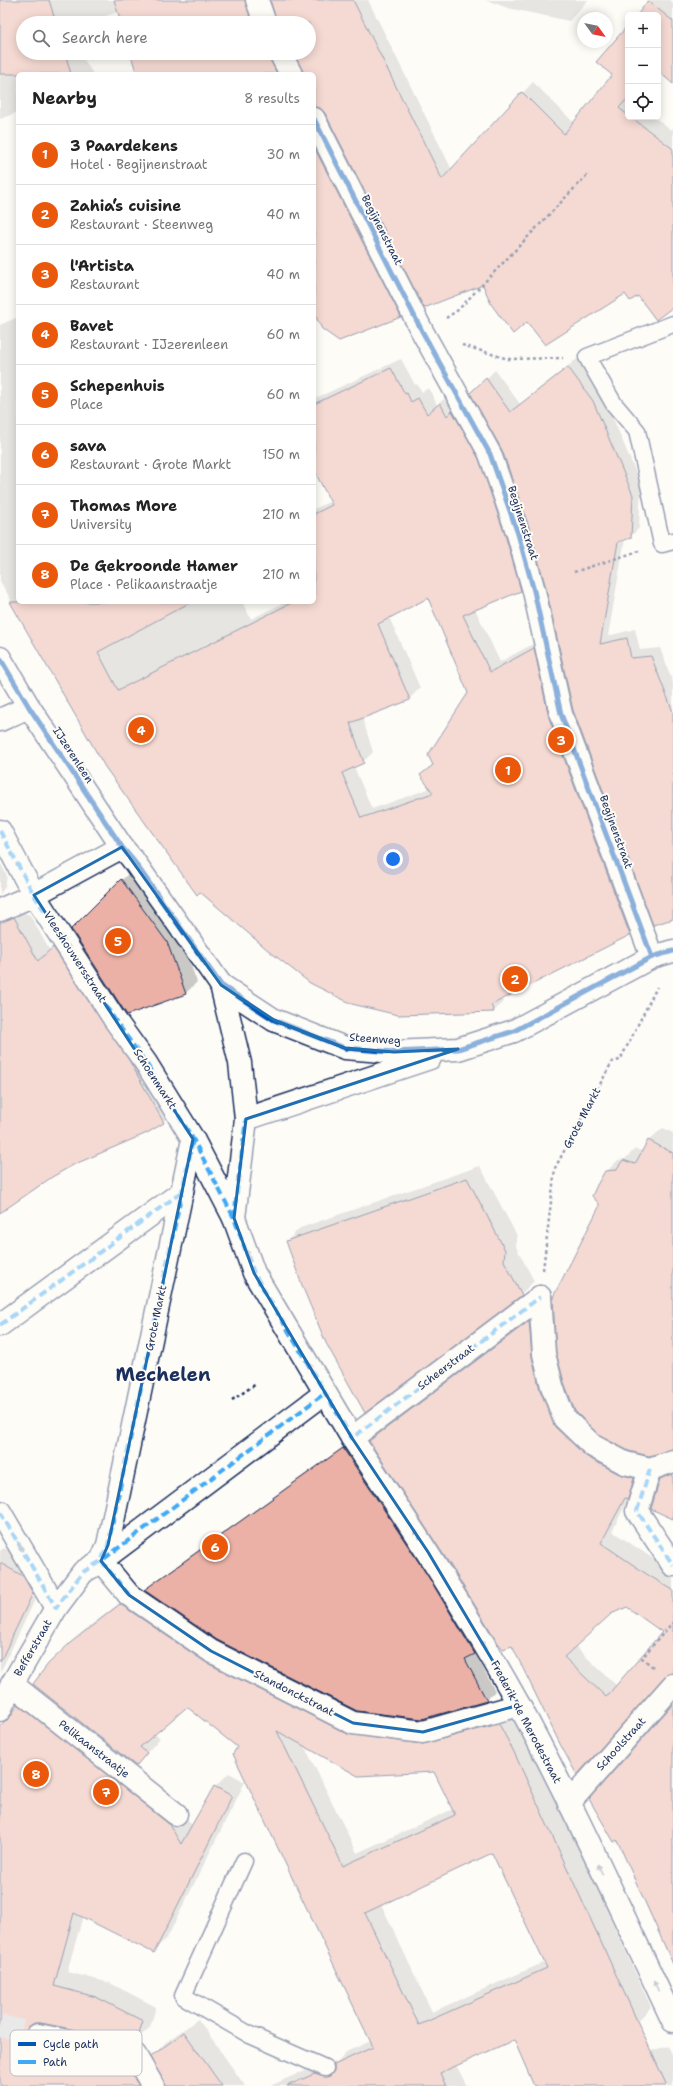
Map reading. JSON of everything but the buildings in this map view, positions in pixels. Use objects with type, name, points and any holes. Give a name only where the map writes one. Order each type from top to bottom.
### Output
[{"type":"street","points":[[257,0],[263,16]]},
{"type":"street","points":[[284,60],[290,72]]},
{"type":"street","name":"Begijnenstraat","points":[[316,123],[422,331],[490,454],[518,534],[534,591],[561,714],[652,957]]},
{"type":"street","name":"IJzerenleen","points":[[0,658],[29,707],[127,854]]},
{"type":"street","points":[[0,720],[29,707]]},
{"type":"street","points":[[0,830],[34,894]]},
{"type":"street","points":[[0,910],[127,854]]},
{"type":"street","name":"Steenweg","points":[[127,854],[221,985],[274,1020],[345,1048],[394,1052],[458,1048],[514,1031],[652,957],[673,951]]},
{"type":"street","name":"Vleeshouwersstraat","points":[[34,894],[115,1020]]},
{"type":"street","name":"Steenweg","points":[[221,985],[240,1063],[246,1119]]},
{"type":"street","name":"Schoenmarkt","points":[[115,1020],[146,1063],[193,1139]]},
{"type":"street","points":[[234,1218],[246,1119],[458,1048]]},
{"type":"street","points":[[193,1139],[234,1218],[254,1273],[352,1438]]},
{"type":"street","name":"Grote Markt","points":[[100,1561],[108,1545],[193,1139]]},
{"type":"street","points":[[0,1325],[182,1192]]},
{"type":"street","points":[[540,1296],[544,1354],[552,1386],[564,1418],[593,1446],[625,1463],[650,1468],[673,1461]]},
{"type":"street","name":"Scheerstraat","points":[[352,1438],[540,1296]]},
{"type":"street","points":[[0,1512],[56,1608],[82,1572],[100,1561],[326,1393]]},
{"type":"street","name":"Frederik de Merodestraat","points":[[352,1438],[428,1552],[519,1705],[569,1803],[673,2021]]},
{"type":"street","points":[[650,1468],[636,1511],[673,1565]]},
{"type":"street","name":"Standonckstraat","points":[[100,1561],[129,1595],[211,1651],[353,1723],[423,1732],[519,1705]]},
{"type":"street","name":"Befferstraat","points":[[0,1710],[12,1684],[56,1608]]},
{"type":"street","name":"Schoolstraat","points":[[569,1803],[665,1678]]},
{"type":"street","name":"Pelikaanstraatje","points":[[12,1684],[176,1814]]},
{"type":"street","points":[[142,2067],[153,2086]]},
{"type":"lane","points":[[667,542],[637,431],[614,404],[587,357],[673,324]]},
{"type":"lane","points":[[244,1861],[183,1996],[250,2035],[325,2068]]},
{"type":"path","points":[[422,331],[458,310],[587,175]]},
{"type":"path","points":[[422,331],[508,359],[587,357]]},
{"type":"path","points":[[574,572],[667,542]]},
{"type":"path","points":[[232,1400],[256,1384]]},
{"type":"path","points":[[665,1678],[642,1658],[673,1622]]},
{"type":"highlighted area","points":[[122,847],[221,985],[274,1020],[345,1048],[394,1052],[458,1049],[246,1119],[234,1218],[254,1273],[352,1438],[428,1552],[519,1705],[423,1732],[353,1723],[211,1651],[129,1595],[101,1561],[108,1545],[193,1139],[34,895]]},
{"type":"tunnel","points":[[0,2026],[17,2030]]},
{"type":"marked path","points":[[0,831],[34,895],[115,1020],[146,1063],[193,1139],[234,1218],[254,1273],[352,1438],[540,1297]]},
{"type":"marked path","points":[[234,1218],[246,1119]]},
{"type":"marked path","points":[[0,1512],[56,1608],[83,1572],[101,1561],[108,1545],[193,1139]]},
{"type":"marked path","points":[[0,1325],[182,1192]]},
{"type":"marked path","points":[[129,1595],[101,1561],[325,1393]]},
{"type":"marked path","points":[[650,1469],[637,1511],[673,1565]]},
{"type":"cycle path","points":[[316,123],[422,331],[490,454],[518,534],[534,591],[561,714],[652,957]]},
{"type":"cycle path","points":[[0,658],[29,707],[122,847],[133,860],[221,985],[274,1020],[345,1048],[394,1052],[458,1049],[514,1031],[652,957],[673,951]]},
{"type":"place","name":"Bavet","points":[[141,730]]},
{"type":"place","name":"l'Artista","points":[[561,740]]},
{"type":"place","name":"3 Paardekens","points":[[508,770]]},
{"type":"place","name":"Schepenhuis","points":[[118,941]]},
{"type":"place","name":"Zahia‘s cuisine","points":[[515,979]]},
{"type":"place","name":"sava","points":[[215,1547]]},
{"type":"place","name":"De Gekroonde Hamer","points":[[36,1774]]},
{"type":"place","name":"Thomas More","points":[[106,1792]]},
{"type":"district","name":"Mechelen","points":[[163,1374]]}]
